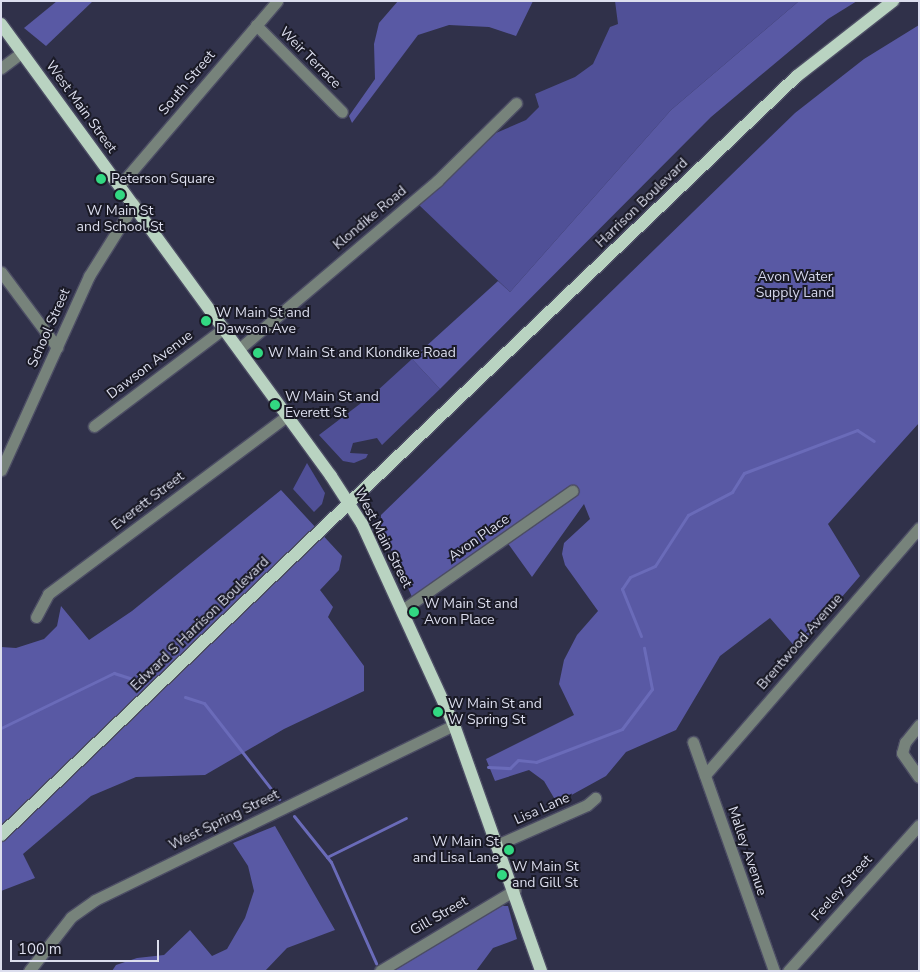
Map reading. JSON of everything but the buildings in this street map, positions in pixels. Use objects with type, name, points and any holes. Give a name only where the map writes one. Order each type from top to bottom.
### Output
[{"type":"main road","name":"Harrison Boulevard","points":[[419,435],[798,76],[893,1]]},
{"type":"main road","name":"West Main Street","points":[[1,24],[349,501],[402,610],[454,725],[499,844],[541,971]]},
{"type":"main road","name":"Edward S Harrison Boulevard","points":[[1,835],[419,435]]},
{"type":"street","name":"South Street","points":[[120,185],[277,1]]},
{"type":"street","name":"Weir Terrace","points":[[256,25],[342,112]]},
{"type":"street","points":[[1,68],[22,52]]},
{"type":"street","name":"Klondike Road","points":[[239,349],[437,181],[516,104]]},
{"type":"street","name":"School Street","points":[[1,470],[98,258],[134,204]]},
{"type":"street","points":[[1,272],[57,347]]},
{"type":"street","name":"Dawson Avenue","points":[[94,426],[224,328]]},
{"type":"street","name":"Everett Street","points":[[36,617],[48,594],[287,416]]},
{"type":"street","name":"Avon Place","points":[[402,610],[572,491]]},
{"type":"street","name":"Brentwood Avenue","points":[[705,776],[919,528]]},
{"type":"street","name":"West Spring Street","points":[[29,971],[67,921],[95,900],[454,725]]},
{"type":"street","points":[[919,725],[905,742],[902,753],[919,778]]},
{"type":"street","name":"Malley Avenue","points":[[693,742],[774,971]]},
{"type":"street","name":"Lisa Lane","points":[[499,844],[587,805],[595,798]]},
{"type":"street","name":"Feeley Street","points":[[788,971],[919,825]]},
{"type":"street","name":"Gill Street","points":[[380,971],[515,890]]},
{"type":"shaded area","points":[[615,1],[799,1],[671,110],[510,292],[419,205],[496,133],[526,120],[539,107],[535,94],[575,77],[593,64],[610,27],[618,24]]},
{"type":"shaded area","points":[[412,359],[440,389],[382,445],[377,438],[353,443],[350,453],[368,454],[366,458],[354,463],[343,461],[319,435],[377,391]]},
{"type":"shaded area","points":[[307,463],[325,493],[322,504],[314,512],[293,489]]},
{"type":"green space","points":[[57,1],[93,1],[46,46],[24,28]]},
{"type":"green space","points":[[398,1],[533,1],[516,36],[489,27],[449,25],[418,35],[352,123],[349,116],[375,79],[374,44],[379,23]]},
{"type":"green space","points":[[799,1],[857,1],[828,19],[711,117],[440,389],[412,359],[498,281],[510,292],[671,110]]},
{"type":"green space","name":"Avon Water Supply Land","points":[[919,25],[919,423],[828,524],[860,576],[797,649],[770,618],[720,656],[676,730],[626,752],[606,776],[557,803],[544,781],[529,770],[495,781],[486,759],[574,715],[559,684],[564,660],[577,635],[598,611],[565,565],[562,554],[564,543],[590,519],[584,504],[532,577],[507,542],[416,606],[381,527],[381,515],[795,113],[864,59]]},
{"type":"green space","points":[[281,490],[342,556],[339,570],[320,590],[333,607],[328,617],[364,666],[364,691],[284,729],[205,775],[136,777],[91,796],[23,854],[35,878],[1,891],[1,647],[16,648],[44,639],[57,626],[61,606],[89,640],[132,611]]},
{"type":"green space","points":[[275,826],[335,930],[287,948],[265,971],[112,971],[116,965],[137,958],[164,955],[190,930],[212,956],[227,949],[245,918],[254,891],[248,866],[233,843]]},
{"type":"green space","points":[[501,906],[508,906],[517,939],[493,948],[476,971],[391,971]]},
{"type":"waterway","points":[[641,636],[622,589],[630,577],[655,566],[688,515],[732,492],[744,473],[857,430],[874,441]]},
{"type":"waterway","points":[[488,767],[510,768],[518,760],[536,762],[622,729],[652,689],[644,648]]},
{"type":"waterway","points":[[1,728],[114,673],[135,680]]},
{"type":"waterway","points":[[185,697],[204,703],[279,799]]},
{"type":"waterway","points":[[294,816],[331,862],[376,963]]},
{"type":"waterway","points":[[327,857],[406,818]]},
{"type":"place","name":"Peterson Square","points":[[101,179]]},
{"type":"place","name":"W Main St and School St","points":[[120,195]]},
{"type":"place","name":"W Main St and Dawson Ave","points":[[206,321]]},
{"type":"place","name":"W Main St and Klondike Road","points":[[258,353]]},
{"type":"place","name":"W Main St and Everett St","points":[[275,405]]},
{"type":"place","name":"W Main St and Avon Place","points":[[414,612]]},
{"type":"place","name":"W Main St and W Spring St","points":[[438,712]]},
{"type":"place","name":"W Main St and Lisa Lane","points":[[509,850]]},
{"type":"place","name":"W Main St and Gill St","points":[[502,875]]}]
